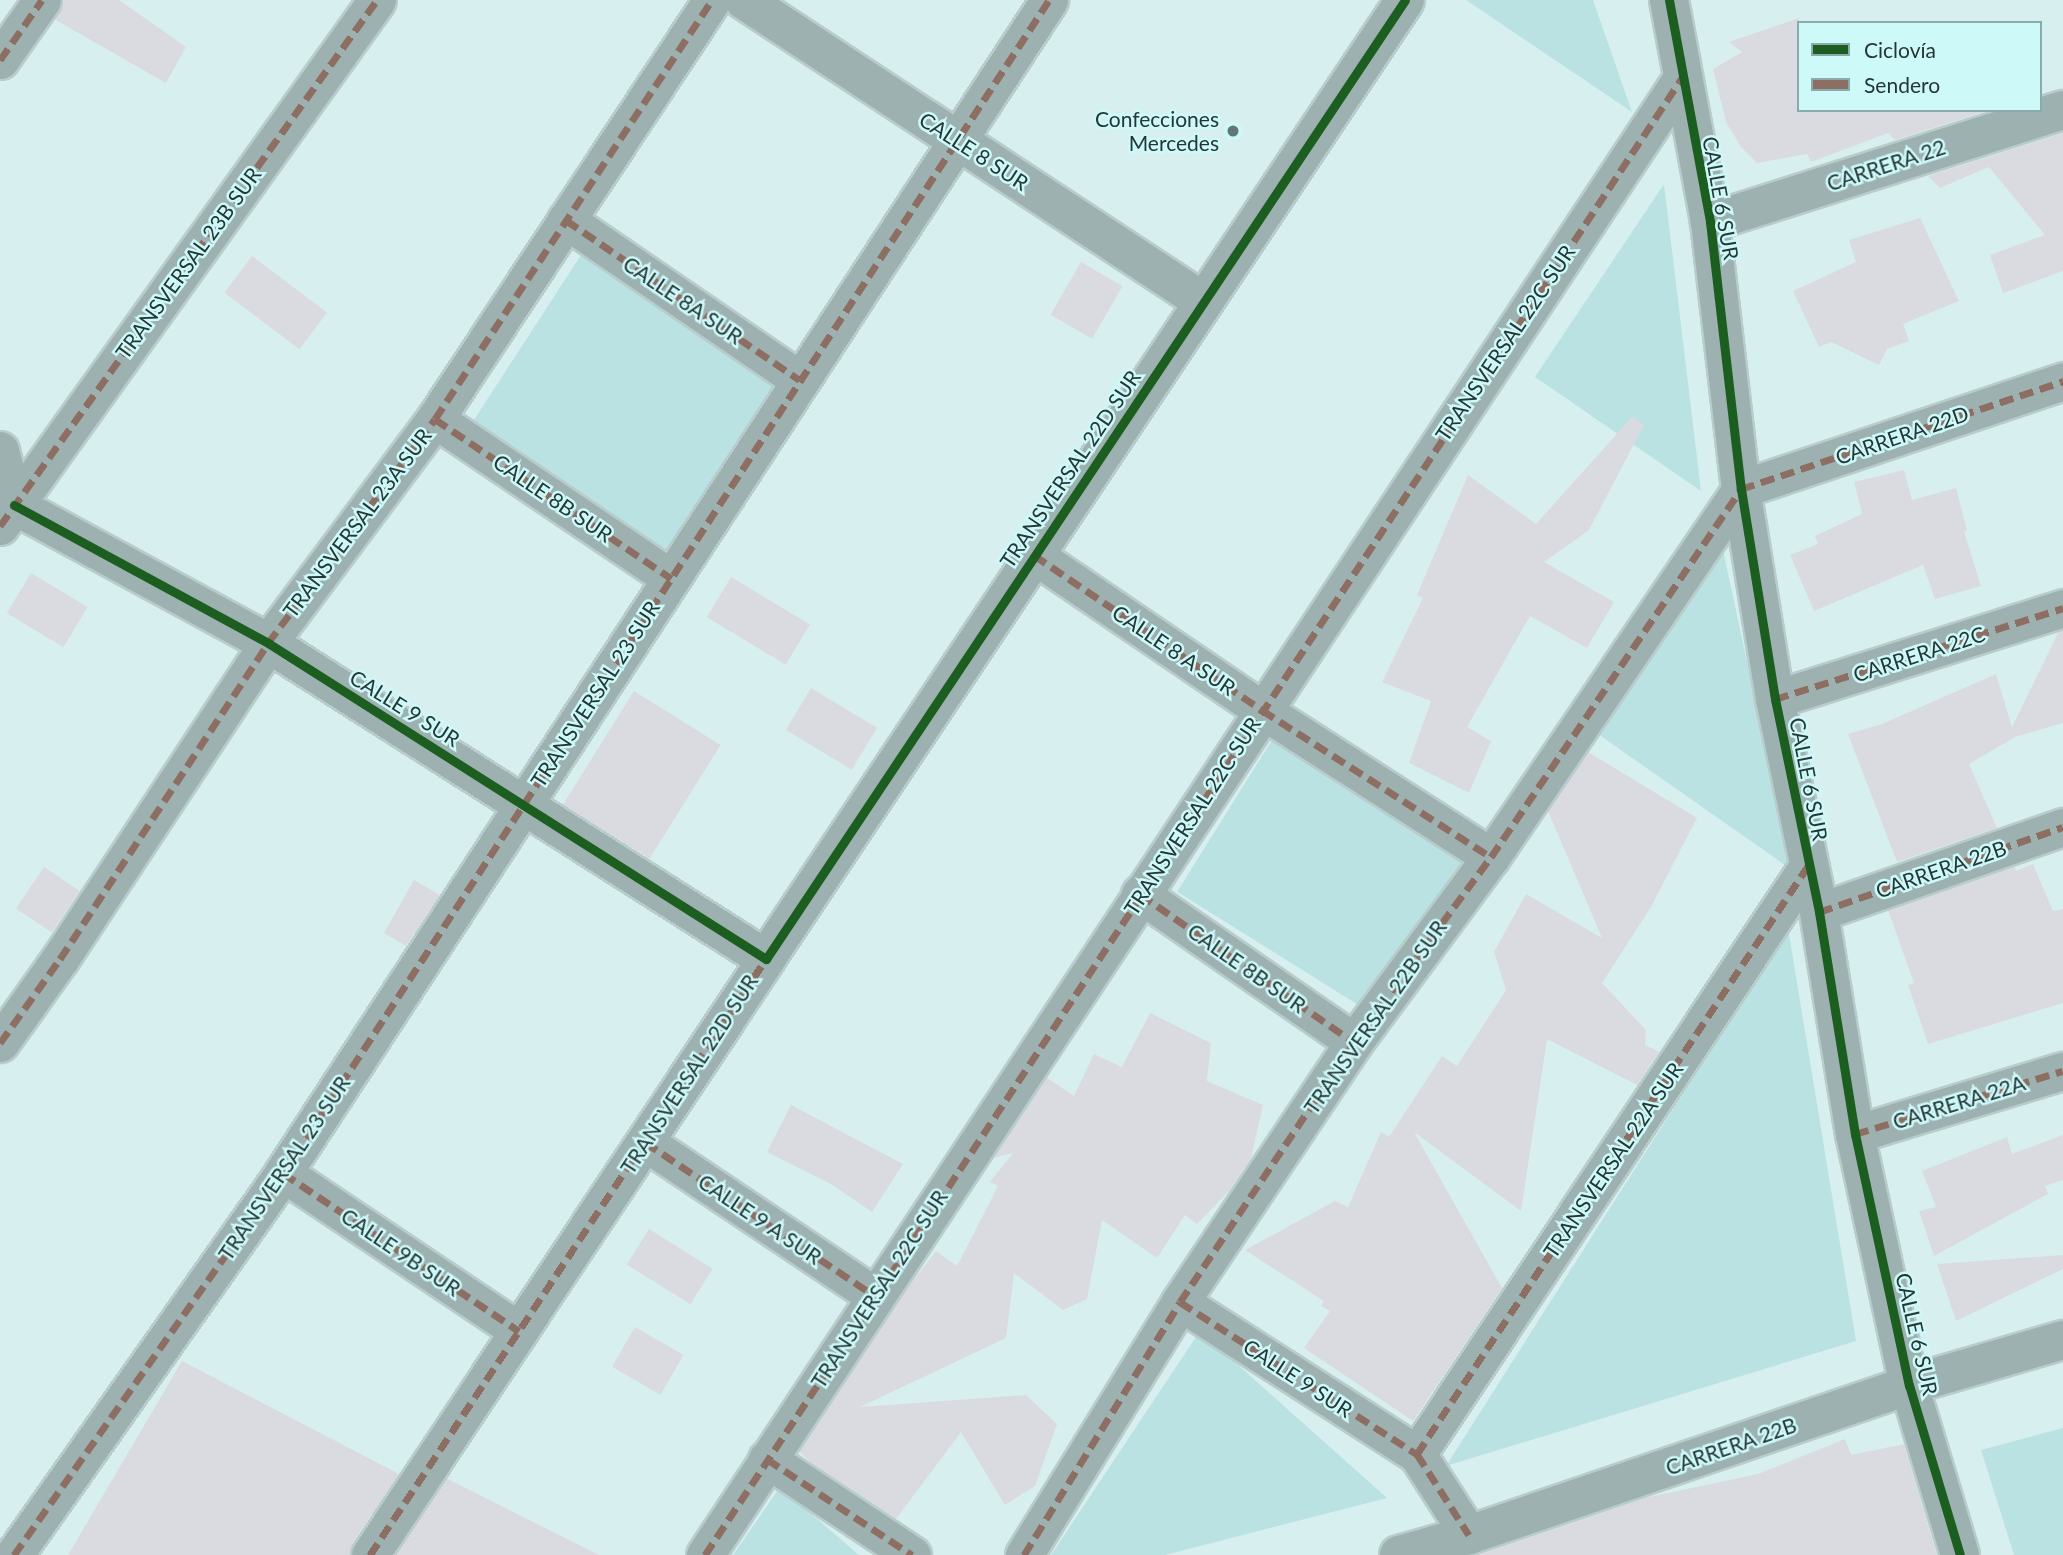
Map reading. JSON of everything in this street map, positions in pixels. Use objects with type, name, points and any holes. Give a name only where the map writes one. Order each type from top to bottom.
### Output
[{"type":"street","points":[[0,60],[42,0]]},
{"type":"street","name":"TRANSVERSAL 23B SUR","points":[[5,513],[377,0]]},
{"type":"street","name":"TRANSVERSAL 23A SUR","points":[[0,1043],[60,959],[268,643],[435,419],[712,0]]},
{"type":"street","name":"CALLE 8 SUR","points":[[744,0],[1204,302]]},
{"type":"street","name":"TRANSVERSAL 23 SUR","points":[[14,1555],[283,1172],[1049,0]]},
{"type":"street","name":"TRANSVERSAL 22D SUR","points":[[370,1555],[1405,0]]},
{"type":"street","name":"CALLE 6 SUR","points":[[1669,0],[1710,222],[1741,489],[1775,699],[1819,912],[1855,1134],[1909,1385],[1960,1555]]},
{"type":"street","name":"TRANSVERSAL 22C SUR","points":[[705,1555],[1682,78]]},
{"type":"street","name":"CARRERA 22","points":[[1710,222],[2063,110]]},
{"type":"street","name":"CALLE 8A SUR","points":[[566,220],[800,380]]},
{"type":"street","name":"CARRERA 22D","points":[[1741,489],[2063,381]]},
{"type":"street","name":"CALLE 8B SUR","points":[[435,419],[671,578]]},
{"type":"street","points":[[0,451],[5,513]]},
{"type":"street","name":"TRANSVERSAL 22B SUR","points":[[1024,1555],[1180,1302],[1354,1042],[1491,857],[1741,489]]},
{"type":"street","name":"CALLE 9 SUR","points":[[5,513],[268,643],[766,959]]},
{"type":"street","name":"CALLE 8 A SUR","points":[[1034,555],[1262,710],[1491,857]]},
{"type":"street","name":"CARRERA 22C","points":[[1775,699],[2063,608]]},
{"type":"street","name":"CARRERA 22B","points":[[1819,912],[2063,827]]},
{"type":"street","name":"TRANSVERSAL 22A SUR","points":[[1417,1454],[1808,866]]},
{"type":"street","name":"CALLE 8B SUR","points":[[1140,894],[1354,1042]]},
{"type":"street","name":"CARRERA 22A","points":[[1855,1134],[2063,1071]]},
{"type":"street","name":"CALLE 9 A SUR","points":[[645,1142],[874,1296]]},
{"type":"street","name":"CALLE 9B SUR","points":[[283,1172],[519,1331]]},
{"type":"street","name":"CALLE 9 SUR","points":[[1180,1302],[1417,1454]]},
{"type":"street","name":"CARRERA 22B","points":[[1399,1555],[1473,1545],[1909,1385],[2063,1340]]},
{"type":"street","points":[[1417,1454],[1473,1545]]},
{"type":"street","points":[[767,1459],[912,1555]]},
{"type":"shaded area","points":[[1466,0],[1593,0],[1632,112]]},
{"type":"shaded area","points":[[1664,184],[1701,491],[1535,377]]},
{"type":"shaded area","points":[[581,255],[777,382],[667,552],[471,424]]},
{"type":"shaded area","points":[[1721,541],[1792,870],[1588,727]]},
{"type":"shaded area","points":[[1272,740],[1469,863],[1374,1015],[1177,892]]},
{"type":"shaded area","points":[[1788,928],[1856,1341],[1446,1466]]},
{"type":"shaded area","points":[[1200,1331],[1387,1498],[1165,1555],[1051,1555]]},
{"type":"shaded area","points":[[2063,1428],[2063,1555],[2014,1555],[1981,1450]]},
{"type":"shaded area","points":[[780,1487],[859,1555],[733,1555]]},
{"type":"building","points":[[63,0],[119,0],[186,47],[166,83],[54,19]]},
{"type":"building","points":[[1799,18],[1797,112],[1984,112],[1895,140],[1888,133],[1811,162],[1807,154],[1757,163],[1741,147],[1726,122],[1713,69],[1742,52],[1729,42]]},
{"type":"building","points":[[2063,133],[2063,271],[2003,293],[1990,255],[2045,235],[1989,167],[1940,188],[1928,176]]},
{"type":"building","points":[[1920,218],[1959,301],[1903,324],[1909,341],[1887,349],[1879,365],[1831,342],[1819,347],[1793,291],[1856,262],[1849,240]]},
{"type":"building","points":[[252,256],[327,313],[299,349],[224,293]]},
{"type":"building","points":[[1081,262],[1123,286],[1092,339],[1050,315]]},
{"type":"building","points":[[1632,417],[1644,425],[1589,530],[1544,562],[1614,602],[1587,648],[1530,616],[1467,727],[1491,741],[1469,793],[1409,763],[1431,701],[1382,682],[1423,598],[1417,595],[1468,475],[1536,524]]},
{"type":"building","points":[[1904,470],[1912,500],[1956,488],[1967,530],[1964,532],[1981,586],[1935,599],[1923,565],[1814,611],[1790,555],[1818,544],[1815,536],[1862,514],[1854,482]]},
{"type":"building","points":[[31,573],[88,607],[63,647],[7,613]]},
{"type":"building","points":[[731,577],[810,624],[786,665],[707,617]]},
{"type":"building","points":[[2063,630],[2063,723],[2015,737],[1969,764],[1997,828],[1897,862],[1848,734],[1882,724],[1996,674],[2012,727],[2059,631]]},
{"type":"building","points":[[811,688],[877,728],[852,770],[786,730]]},
{"type":"building","points":[[634,691],[721,745],[649,859],[563,805]]},
{"type":"building","points":[[1588,752],[1697,818],[1651,907],[1602,983],[1646,1030],[1645,1045],[1659,1052],[1637,1085],[1547,1039],[1521,1211],[1414,1132],[1502,1288],[1413,1421],[1304,1348],[1330,1311],[1321,1306],[1324,1301],[1245,1250],[1335,1201],[1348,1207],[1381,1132],[1389,1137],[1442,1056],[1457,1066],[1506,990],[1494,952],[1526,894],[1602,938],[1548,811]]},
{"type":"building","points":[[2033,864],[2053,911],[2063,909],[2063,1003],[1928,1044],[1908,985],[1914,983],[1888,910],[2014,866],[2016,871]]},
{"type":"building","points":[[44,867],[80,891],[52,932],[16,908]]},
{"type":"building","points":[[414,880],[440,895],[406,946],[384,933]]},
{"type":"building","points":[[1150,1013],[1211,1043],[1207,1081],[1263,1105],[1251,1158],[1229,1191],[1197,1224],[1185,1215],[1157,1258],[1102,1220],[1087,1299],[1063,1310],[1014,1273],[1006,1338],[860,1407],[1026,1395],[1057,1424],[1035,1486],[1005,1505],[961,1432],[896,1519],[811,1463],[799,1451],[902,1295],[936,1251],[957,1266],[998,1186],[990,1182],[1013,1153],[993,1158],[1046,1077],[1074,1096],[1094,1054],[1122,1067]]},
{"type":"building","points":[[791,1105],[903,1164],[872,1212],[831,1184],[767,1152]]},
{"type":"building","points":[[2063,1135],[2063,1180],[2045,1186],[2048,1194],[1934,1256],[1919,1211],[1936,1207],[1922,1171],[2007,1137],[2012,1154]]},
{"type":"building","points":[[649,1229],[713,1269],[690,1304],[627,1265]]},
{"type":"building","points":[[2063,1255],[2063,1269],[1956,1321],[1937,1264]]},
{"type":"building","points":[[635,1327],[683,1355],[660,1395],[612,1367]]},
{"type":"building","points":[[182,1361],[399,1474],[353,1543],[349,1555],[68,1555]]},
{"type":"building","points":[[1845,1439],[1851,1455],[1904,1444],[1937,1555],[1478,1555],[1644,1498],[1758,1474]]},
{"type":"building","points":[[446,1478],[599,1555],[395,1555]]},
{"type":"marked path","points":[[0,60],[42,0]]},
{"type":"marked path","points":[[0,526],[377,0]]},
{"type":"marked path","points":[[0,1043],[60,959],[268,643],[435,419],[712,0]]},
{"type":"marked path","points":[[14,1555],[283,1173],[1049,0]]},
{"type":"marked path","points":[[705,1555],[1682,78]]},
{"type":"marked path","points":[[566,220],[800,380]]},
{"type":"marked path","points":[[1024,1555],[1180,1302],[1354,1042],[1491,857],[1741,489],[2063,381]]},
{"type":"marked path","points":[[435,419],[671,578]]},
{"type":"marked path","points":[[1034,555],[1262,710],[1491,857]]},
{"type":"marked path","points":[[1775,699],[2063,608]]},
{"type":"marked path","points":[[1819,912],[2063,827]]},
{"type":"marked path","points":[[1417,1454],[1808,866]]},
{"type":"marked path","points":[[1140,894],[1354,1042]]},
{"type":"marked path","points":[[370,1555],[766,959]]},
{"type":"marked path","points":[[1855,1134],[2063,1071]]},
{"type":"marked path","points":[[645,1142],[875,1296]]},
{"type":"marked path","points":[[283,1173],[519,1331]]},
{"type":"marked path","points":[[1180,1302],[1417,1454],[1469,1535]]},
{"type":"marked path","points":[[767,1459],[912,1555]]},
{"type":"cycle path","points":[[14,505],[268,643],[766,959],[1405,0]]},
{"type":"cycle path","points":[[1669,0],[1710,222],[1741,489],[1775,699],[1819,912],[1855,1134],[1909,1385],[1960,1555]]},
{"type":"place","name":"Confecciones Mercedes","points":[[1233,131]]}]
